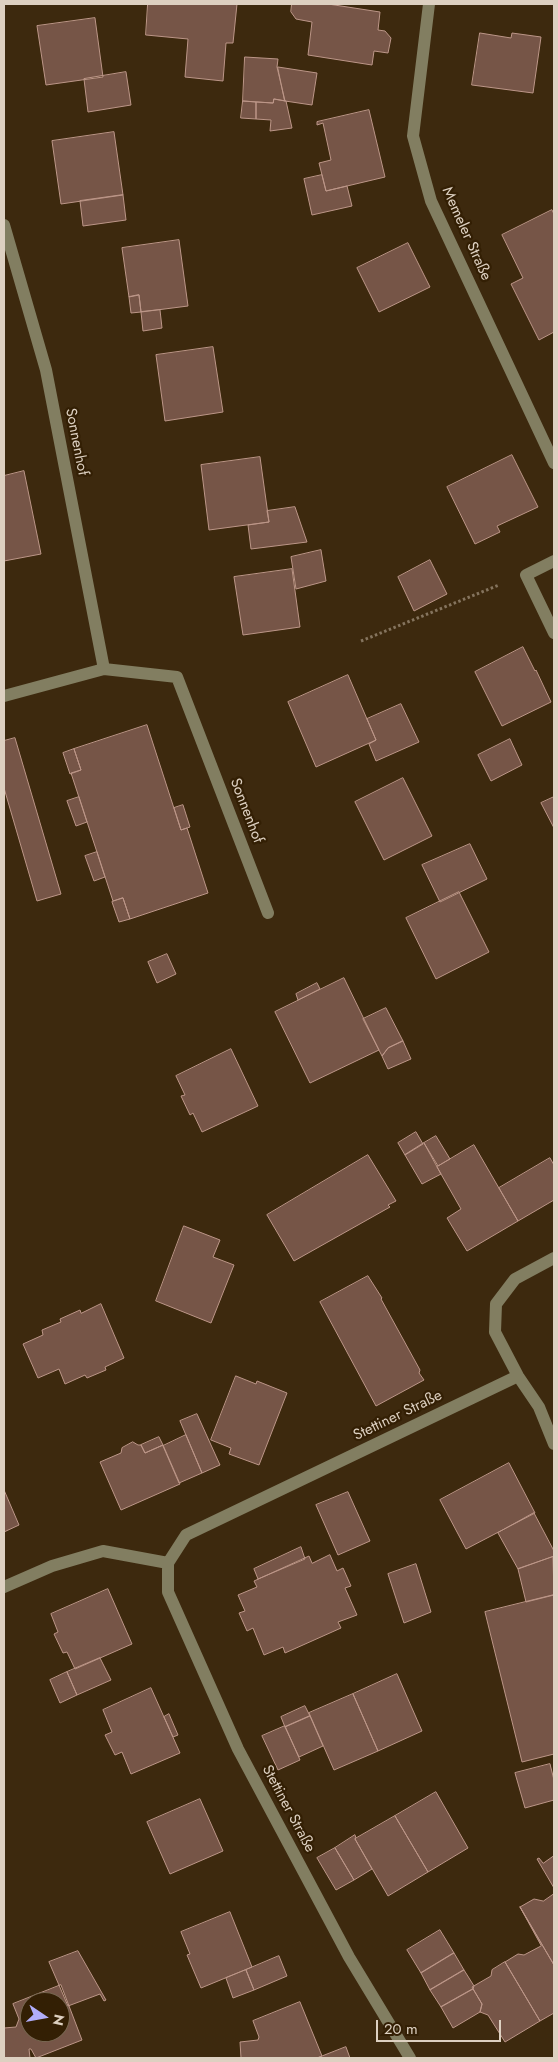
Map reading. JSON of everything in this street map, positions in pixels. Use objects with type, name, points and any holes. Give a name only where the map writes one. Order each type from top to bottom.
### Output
[{"type":"street","name":"Memeler Straße","points":[[429,4],[413,136],[431,201],[554,462]]},
{"type":"street","name":"Sonnenhof","points":[[4,225],[46,370],[104,669]]},
{"type":"street","points":[[554,561],[526,574],[554,633]]},
{"type":"street","name":"Sonnenhof","points":[[4,696],[104,669],[178,677],[268,913]]},
{"type":"street","points":[[554,1258],[516,1279],[496,1304],[495,1332],[518,1376],[539,1407],[554,1444]]},
{"type":"street","name":"Stettiner Straße","points":[[410,2058],[349,1956],[238,1749],[168,1592],[168,1563],[186,1535],[518,1376]]},
{"type":"street","points":[[4,1587],[52,1566],[103,1551],[168,1563]]},
{"type":"path","points":[[361,641],[526,574]]},
{"type":"building","points":[[148,4],[237,4],[233,43],[226,43],[223,81],[185,77],[188,39],[146,35]]},
{"type":"building","points":[[292,4],[328,4],[380,12],[378,30],[385,31],[391,38],[388,53],[374,51],[372,65],[308,55],[312,22],[296,19],[291,12]]},
{"type":"building","points":[[95,18],[103,77],[46,85],[37,26]]},
{"type":"building","points":[[480,33],[511,38],[512,33],[541,37],[533,93],[472,85]]},
{"type":"building","points":[[245,57],[278,59],[277,67],[285,101],[274,99],[273,103],[243,101]]},
{"type":"building","points":[[278,67],[317,73],[312,105],[285,101]]},
{"type":"building","points":[[126,72],[131,105],[88,112],[84,79]]},
{"type":"building","points":[[274,99],[286,101],[292,128],[270,131],[271,120],[256,119],[256,102],[273,103]]},
{"type":"building","points":[[243,101],[256,102],[256,119],[241,118]]},
{"type":"building","points":[[369,110],[385,177],[326,191],[319,163],[331,160],[323,123],[317,125],[317,122]]},
{"type":"building","points":[[114,132],[123,195],[61,204],[52,141]]},
{"type":"building","points":[[322,175],[326,191],[347,186],[352,206],[312,215],[304,179]]},
{"type":"building","points":[[123,195],[126,220],[83,226],[80,201]]},
{"type":"building","points":[[552,210],[554,214],[554,332],[539,340],[511,284],[523,278],[502,235]]},
{"type":"building","points":[[179,240],[188,306],[141,312],[139,295],[129,297],[122,248]]},
{"type":"building","points":[[408,243],[430,287],[379,312],[357,268]]},
{"type":"building","points":[[139,295],[141,312],[131,313],[129,297]]},
{"type":"building","points":[[160,310],[162,328],[143,331],[141,312]]},
{"type":"building","points":[[213,347],[223,412],[165,421],[156,355]]},
{"type":"building","points":[[512,455],[538,507],[497,526],[500,532],[475,544],[447,487]]},
{"type":"building","points":[[260,457],[269,522],[209,530],[201,465]]},
{"type":"building","points":[[24,471],[41,554],[4,561],[4,476]]},
{"type":"building","points":[[295,507],[307,542],[251,549],[248,525],[269,522],[267,511]]},
{"type":"building","points":[[321,550],[326,581],[296,589],[291,557]]},
{"type":"building","points":[[430,560],[447,594],[414,611],[398,577]]},
{"type":"building","points":[[292,569],[300,627],[243,635],[234,577]]},
{"type":"building","points":[[523,647],[551,702],[502,726],[475,672]]},
{"type":"building","points":[[348,675],[376,740],[316,767],[288,702]]},
{"type":"building","points":[[401,704],[419,742],[376,761],[369,744],[376,740],[367,719]]},
{"type":"building","points":[[147,725],[181,830],[187,828],[208,893],[130,919],[123,898],[113,901],[71,773],[81,770],[74,749]]},
{"type":"building","points":[[15,738],[61,894],[37,901],[4,788],[4,741]]},
{"type":"building","points":[[510,739],[522,765],[491,781],[478,755]]},
{"type":"building","points":[[74,749],[81,770],[70,774],[63,753]]},
{"type":"building","points":[[403,778],[432,836],[384,860],[355,802]]},
{"type":"building","points":[[79,797],[87,822],[76,826],[67,801]]},
{"type":"building","points":[[554,797],[554,828],[541,803]]},
{"type":"building","points":[[183,805],[190,827],[181,830],[174,808]]},
{"type":"building","points":[[470,844],[487,879],[440,902],[422,865]]},
{"type":"building","points":[[97,852],[105,877],[94,881],[85,856]]},
{"type":"building","points":[[459,892],[489,952],[436,979],[406,918]]},
{"type":"building","points":[[123,898],[130,919],[119,922],[112,902]]},
{"type":"building","points":[[167,954],[176,974],[157,983],[148,962]]},
{"type":"building","points":[[344,978],[379,1050],[310,1083],[275,1012]]},
{"type":"building","points":[[317,983],[320,989],[298,1000],[296,994]]},
{"type":"building","points":[[386,1008],[403,1041],[388,1048],[382,1056],[363,1019]]},
{"type":"building","points":[[403,1041],[411,1059],[388,1069],[382,1056],[388,1048]]},
{"type":"building","points":[[231,1049],[258,1106],[202,1132],[193,1113],[190,1115],[181,1096],[185,1095],[176,1076]]},
{"type":"building","points":[[416,1132],[423,1144],[405,1155],[398,1143]]},
{"type":"building","points":[[436,1136],[450,1159],[438,1166],[424,1143]]},
{"type":"building","points":[[424,1143],[441,1174],[422,1184],[405,1155]]},
{"type":"building","points":[[474,1145],[518,1221],[467,1251],[447,1218],[461,1209],[437,1167]]},
{"type":"building","points":[[368,1155],[396,1201],[388,1205],[390,1207],[294,1261],[267,1215]]},
{"type":"building","points":[[550,1158],[554,1165],[554,1200],[518,1221],[499,1188]]},
{"type":"building","points":[[184,1226],[220,1240],[213,1257],[234,1265],[211,1323],[156,1301]]},
{"type":"building","points":[[368,1276],[382,1298],[424,1380],[376,1406],[320,1302]]},
{"type":"building","points":[[101,1304],[124,1358],[105,1367],[106,1370],[87,1378],[85,1375],[65,1384],[59,1369],[38,1378],[23,1344],[43,1335],[42,1330],[61,1322],[60,1319],[80,1310],[81,1313]]},
{"type":"building","points":[[236,1376],[256,1384],[257,1381],[287,1393],[259,1465],[229,1454],[231,1448],[211,1440]]},
{"type":"building","points":[[197,1414],[220,1465],[202,1473],[180,1421]]},
{"type":"building","points":[[186,1435],[202,1473],[179,1483],[163,1446]]},
{"type":"building","points":[[159,1437],[163,1445],[145,1453],[141,1445]]},
{"type":"building","points":[[133,1442],[141,1445],[145,1453],[163,1445],[180,1484],[121,1510],[100,1462],[121,1453],[122,1448]]},
{"type":"building","points":[[509,1463],[535,1513],[466,1549],[440,1500]]},
{"type":"building","points":[[4,1490],[19,1525],[4,1532]]},
{"type":"building","points":[[348,1492],[370,1541],[338,1555],[316,1505]]},
{"type":"building","points":[[534,1513],[554,1551],[554,1556],[518,1569],[498,1533]]},
{"type":"building","points":[[301,1547],[305,1559],[258,1579],[254,1569]]},
{"type":"building","points":[[330,1555],[337,1571],[343,1568],[351,1586],[345,1588],[357,1615],[338,1622],[341,1628],[285,1653],[283,1647],[264,1655],[253,1628],[247,1631],[239,1613],[245,1611],[238,1595],[257,1587],[254,1581],[309,1556],[312,1563]]},
{"type":"building","points":[[553,1557],[554,1595],[526,1602],[518,1569]]},
{"type":"building","points":[[416,1564],[431,1612],[404,1623],[388,1574]]},
{"type":"building","points":[[108,1589],[132,1644],[75,1669],[67,1652],[63,1653],[54,1634],[58,1632],[51,1614]]},
{"type":"building","points":[[554,1595],[554,1754],[522,1762],[485,1612]]},
{"type":"building","points":[[100,1658],[111,1680],[77,1695],[67,1672]]},
{"type":"building","points":[[67,1672],[77,1695],[60,1703],[50,1680]]},
{"type":"building","points":[[397,1674],[422,1731],[378,1751],[353,1694]]},
{"type":"building","points":[[151,1688],[180,1753],[131,1774],[122,1752],[115,1755],[105,1735],[112,1732],[103,1710]]},
{"type":"building","points":[[353,1694],[378,1751],[334,1770],[309,1713]]},
{"type":"building","points":[[305,1706],[310,1716],[285,1727],[281,1717]]},
{"type":"building","points":[[169,1714],[178,1735],[173,1737],[164,1717]]},
{"type":"building","points":[[310,1716],[323,1746],[299,1757],[285,1727]]},
{"type":"building","points":[[285,1726],[300,1760],[278,1770],[262,1736]]},
{"type":"building","points":[[550,1764],[554,1780],[554,1800],[525,1808],[515,1773]]},
{"type":"building","points":[[436,1792],[468,1848],[428,1872],[395,1816]]},
{"type":"building","points":[[200,1799],[223,1851],[170,1874],[147,1822]]},
{"type":"building","points":[[395,1816],[428,1872],[388,1896],[355,1839]]},
{"type":"building","points":[[355,1835],[355,1839],[372,1869],[354,1880],[335,1848]]},
{"type":"building","points":[[335,1848],[354,1880],[336,1890],[317,1858]]},
{"type":"building","points":[[554,1856],[554,1888],[537,1859],[539,1858],[543,1863]]},
{"type":"building","points":[[554,1894],[554,1965],[520,1907],[534,1899],[543,1901]]},
{"type":"building","points":[[520,1907],[554,1965],[554,2013],[540,2021],[505,1962],[518,1954],[524,1955],[541,1946]]},
{"type":"building","points":[[230,1912],[252,1967],[201,1988],[187,1955],[190,1954],[181,1932]]},
{"type":"building","points":[[440,1930],[454,1953],[421,1973],[407,1950]]},
{"type":"building","points":[[78,1951],[106,2000],[104,2001],[100,1994],[70,2005],[70,1992],[62,1992],[49,1962]]},
{"type":"building","points":[[454,1953],[464,1970],[430,1990],[421,1973]]},
{"type":"building","points":[[279,1956],[287,1976],[254,1990],[246,1970]]},
{"type":"building","points":[[505,1962],[540,2021],[505,2042],[488,2015],[480,2012],[482,2004],[472,1987],[491,1976],[492,1970]]},
{"type":"building","points":[[246,1970],[254,1990],[233,1998],[226,1978]]},
{"type":"building","points":[[464,1970],[474,1986],[473,1989],[441,2007],[430,1990]]},
{"type":"building","points":[[61,1985],[64,1992],[43,1992]]},
{"type":"building","points":[[473,1989],[482,2004],[480,2012],[453,2028],[441,2007]]},
{"type":"building","points":[[20,2001],[20,2042],[70,2042],[70,2009],[82,2040],[36,2058],[31,2049],[29,2049],[30,2058],[4,2058],[4,2028],[16,2027],[19,2019],[13,2004]]},
{"type":"building","points":[[300,2002],[322,2056],[317,2058],[241,2058],[240,2042],[258,2040],[259,2037],[253,2021]]},
{"type":"building","points":[[346,2047],[350,2058],[317,2058],[322,2056]]}]
